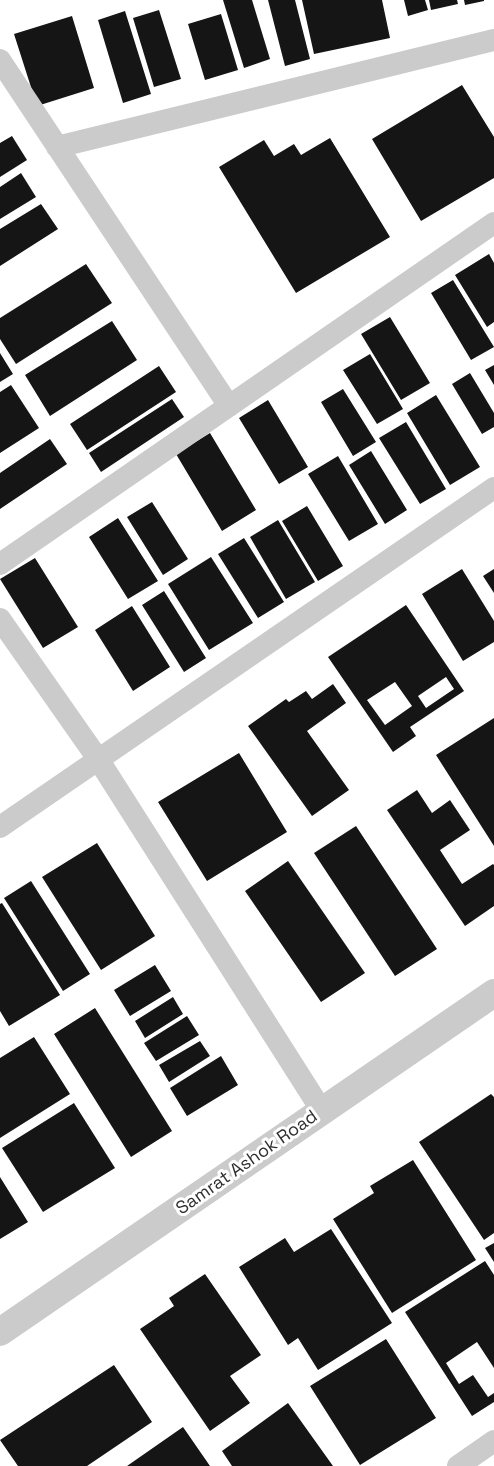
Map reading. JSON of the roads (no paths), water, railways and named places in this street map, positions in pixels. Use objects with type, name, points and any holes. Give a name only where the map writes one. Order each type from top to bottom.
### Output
[{"type":"street","points":[[57,147],[491,46]]},
{"type":"street","points":[[0,60],[229,406]]},
{"type":"street","points":[[0,564],[494,223]]},
{"type":"street","points":[[0,826],[494,488]]},
{"type":"street","points":[[0,619],[98,759],[322,1111]]},
{"type":"street","name":"Samrat Ashok Road","points":[[0,1332],[494,993]]},
{"type":"street","points":[[458,1466],[494,1441]]}]
